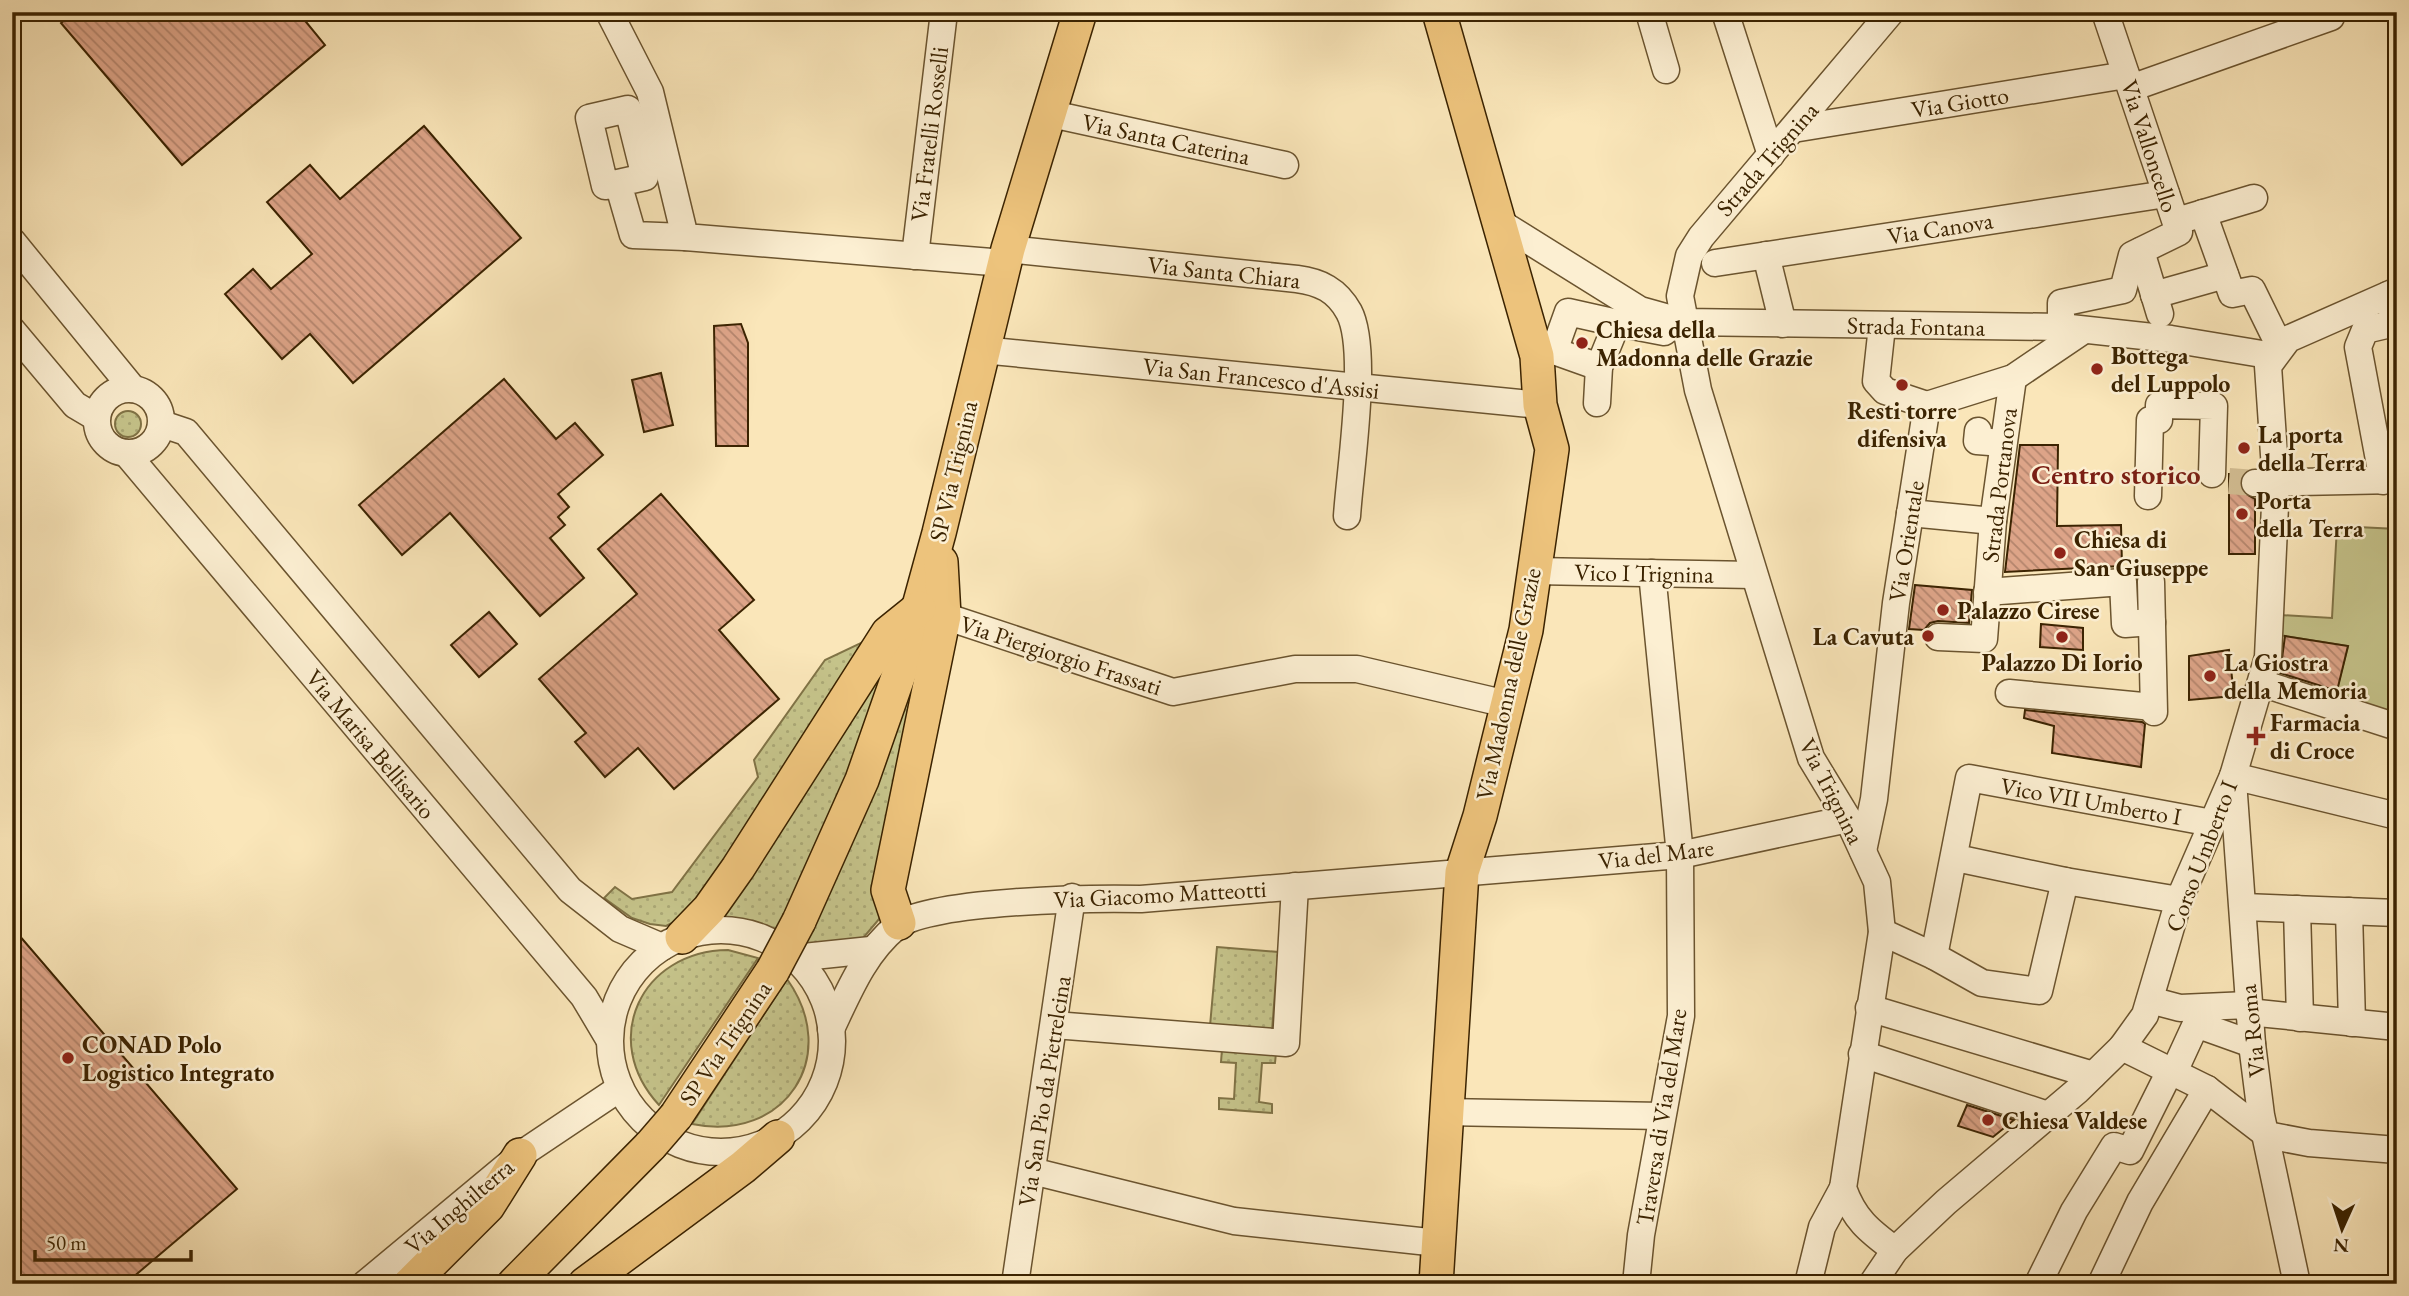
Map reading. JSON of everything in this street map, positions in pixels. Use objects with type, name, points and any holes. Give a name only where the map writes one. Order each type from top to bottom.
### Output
[{"type":"main road","name":"SP Via Trignina","points":[[514,1284],[651,1145],[676,1116],[783,964],[931,612],[939,533],[982,350],[1047,113],[1080,12]]},
{"type":"main road","name":"Via Madonna delle Grazie","points":[[1436,1284],[1444,1112],[1462,872],[1480,816],[1525,630],[1552,449],[1540,405],[1546,353],[1499,222],[1439,12]]},
{"type":"main road","points":[[672,942],[709,909],[738,868],[888,633],[931,612]]},
{"type":"main road","points":[[899,923],[888,890],[931,612]]},
{"type":"main road","points":[[584,1284],[743,1167],[778,1137]]},
{"type":"main road","points":[[410,1284],[488,1206],[520,1155]]},
{"type":"street","points":[[609,12],[650,92],[685,237]]},
{"type":"street","name":"Via Fratelli Rosselli","points":[[915,256],[944,12]]},
{"type":"street","points":[[1649,12],[1666,70]]},
{"type":"street","points":[[1725,12],[1771,155]]},
{"type":"street","name":"Strada Trignina","points":[[1684,322],[1680,296],[1689,256],[1701,237],[1891,12]]},
{"type":"street","name":"Via Valloncello","points":[[2105,12],[2179,232],[2141,251]]},
{"type":"street","name":"Via Giotto","points":[[1793,129],[2129,82],[2331,17]]},
{"type":"street","name":"Via Santa Caterina","points":[[1047,113],[1285,165]]},
{"type":"street","name":"Via Santa Chiara","points":[[618,183],[634,235],[915,256],[1006,256],[1318,282],[1333,292],[1349,312],[1356,336],[1356,388],[1347,516]]},
{"type":"street","name":"Via Canova","points":[[1715,263],[2166,194]]},
{"type":"street","points":[[2175,221],[2254,198]]},
{"type":"street","points":[[2203,213],[2232,294],[2252,290],[2277,351],[2288,339],[2393,293],[2396,322],[2365,330],[2358,348],[2390,480],[2265,483]]},
{"type":"street","name":"Strada Fontana","points":[[1499,222],[1640,310],[1684,322],[2073,329],[2277,351]]},
{"type":"street","points":[[12,242],[133,389]]},
{"type":"street","points":[[1882,326],[1876,381],[1885,391],[1927,405],[2012,378],[2073,329],[2061,303],[2123,290],[2132,255],[2141,251],[2157,304],[2225,275]]},
{"type":"street","points":[[1766,255],[1783,324]]},
{"type":"street","points":[[1599,367],[1546,353],[1568,312],[1670,333],[1684,322]]},
{"type":"street","name":"Via Trignina","points":[[1684,322],[1698,390],[1811,758],[1848,819],[1877,882],[1882,932],[1843,1188]]},
{"type":"street","points":[[1597,403],[1599,367],[1617,323]]},
{"type":"street","points":[[12,330],[75,405],[97,418]]},
{"type":"street","name":"Via San Francesco d'Assisi","points":[[982,350],[1540,405]]},
{"type":"street","name":"Corso Umberto I","points":[[1872,1284],[1895,1250],[2093,1075],[2122,1047],[2145,1014],[2179,900],[2233,776],[2268,657],[2265,483],[2268,366],[2277,351]]},
{"type":"street","name":"Strada Portanova","points":[[1889,659],[1902,634],[1984,639],[1993,521],[2012,378]]},
{"type":"street","points":[[133,389],[143,391],[158,405],[162,424],[154,443],[136,453],[126,453],[116,451],[101,438],[97,418],[105,400],[123,390],[133,389]]},
{"type":"street","name":"Via Orientale","points":[[1863,851],[1874,799],[1889,659],[1927,405]]},
{"type":"street","points":[[2148,496],[2150,420],[2159,420],[2159,405],[2214,406],[2212,474]]},
{"type":"street","points":[[162,424],[186,432],[570,890],[620,929],[672,942]]},
{"type":"street","points":[[1978,431],[1978,441],[2003,443]]},
{"type":"street","name":"Via Marisa Bellisario","points":[[126,453],[584,997],[610,1039]]},
{"type":"street","points":[[1910,513],[1993,521]]},
{"type":"street","name":"Vico I Trignina","points":[[1534,571],[1753,575]]},
{"type":"street","name":"Traversa di Via del Mare","points":[[1636,1284],[1661,1116],[1681,1016],[1680,855],[1652,573]]},
{"type":"street","points":[[1987,592],[2123,582],[2125,624],[2152,622]]},
{"type":"street","points":[[2009,693],[2154,709],[2151,582]]},
{"type":"street","name":"Via Piergiorgio Frassati","points":[[931,612],[1173,692],[1295,669],[1357,669],[1507,704]]},
{"type":"street","points":[[2260,682],[2397,727]]},
{"type":"street","points":[[2233,776],[2397,816]]},
{"type":"street","name":"Via Roma","points":[[2233,776],[2252,1044],[2297,1284]]},
{"type":"street","name":"Vico VII Umberto I","points":[[1956,858],[1969,778],[2212,823]]},
{"type":"street","name":"Via del Mare","points":[[1462,872],[1680,855],[1848,819]]},
{"type":"street","points":[[1934,956],[1956,858],[2064,881],[2179,900]]},
{"type":"street","name":"Via Giacomo Matteotti","points":[[831,1029],[871,950],[899,923],[930,913],[1072,897],[1141,899],[1462,872]]},
{"type":"street","points":[[1882,932],[1934,956],[1982,983],[2039,990],[2064,881]]},
{"type":"street","points":[[1054,1026],[1286,1043],[1295,886]]},
{"type":"street","name":"Via San Pio da Pietrelcina","points":[[1015,1284],[1072,897]]},
{"type":"street","points":[[2244,907],[2397,913]]},
{"type":"street","points":[[2297,909],[2300,1018]]},
{"type":"street","points":[[2349,911],[2351,1023]]},
{"type":"street","points":[[721,930],[741,932],[778,946],[783,964],[819,989],[831,1029],[828,1071],[821,1090],[795,1124],[778,1137],[739,1151],[698,1150],[669,1139],[643,1121],[620,1088],[614,1072],[610,1039],[619,996],[637,969],[672,942],[721,930]]},
{"type":"street","points":[[783,964],[871,950]]},
{"type":"street","points":[[2150,1000],[2180,1008],[2252,1044]]},
{"type":"street","points":[[1869,1008],[2093,1075]]},
{"type":"street","points":[[2196,1016],[2248,1008],[2300,1018],[2397,1027]]},
{"type":"street","points":[[2038,1284],[2074,1211],[2114,1146],[2130,1151],[2171,1074],[2196,1016]]},
{"type":"street","points":[[2122,1047],[2171,1074],[2207,1089],[2267,1135],[2309,1143],[2397,1150]]},
{"type":"street","points":[[1862,1054],[2048,1115]]},
{"type":"street","name":"Via Inghilterra","points":[[366,1284],[520,1155],[620,1088]]},
{"type":"street","points":[[2101,1284],[2140,1202],[2207,1089]]},
{"type":"street","points":[[1444,1112],[1661,1116]]},
{"type":"street","points":[[1032,1171],[1234,1221],[1438,1243]]},
{"type":"street","points":[[1843,1188],[1851,1210],[1868,1230],[1895,1250]]},
{"type":"street","points":[[1808,1284],[1822,1227],[1843,1188]]},
{"type":"shaded area","points":[[128,411],[137,415],[141,424],[137,433],[128,437],[119,433],[115,424],[119,415]]},
{"type":"shaded area","points":[[2337,526],[2397,529],[2397,719],[2335,697],[2348,646],[2278,635],[2280,615],[2332,618]]},
{"type":"shaded area","points":[[865,641],[928,667],[880,918],[858,944],[807,949],[774,931],[742,924],[682,918],[666,926],[650,924],[632,918],[604,898],[615,887],[632,899],[672,892],[758,777],[754,760],[825,660]]},
{"type":"shaded area","points":[[1217,947],[1278,952],[1272,1031],[1210,1026]]},
{"type":"shaded area","points":[[728,950],[758,958],[659,1105],[641,1080],[632,1054],[632,1028],[638,1004],[652,982],[672,966],[698,954]]},
{"type":"shaded area","points":[[787,979],[803,1008],[808,1037],[806,1064],[795,1088],[777,1107],[754,1120],[725,1126],[692,1124]]},
{"type":"shaded area","points":[[1222,1049],[1276,1053],[1275,1063],[1262,1063],[1259,1102],[1272,1104],[1272,1113],[1219,1109],[1219,1098],[1234,1099],[1236,1063],[1221,1062]]},
{"type":"building","points":[[74,12],[298,12],[325,45],[182,165],[61,23]]},
{"type":"building","points":[[424,126],[521,238],[353,383],[310,334],[282,359],[225,294],[253,269],[271,289],[312,254],[267,202],[310,165],[340,199]]},
{"type":"building","points":[[741,324],[748,343],[748,446],[716,446],[714,326]]},
{"type":"building","points":[[661,373],[673,425],[644,432],[632,380]]},
{"type":"building","points":[[504,379],[556,439],[575,423],[603,455],[558,494],[569,507],[558,517],[565,525],[550,538],[584,578],[540,616],[450,513],[402,555],[359,505]]},
{"type":"building","points":[[2020,445],[2058,445],[2057,526],[2121,525],[2122,566],[2005,572]]},
{"type":"building","name":"Porta della Terra","points":[[2229,474],[2243,474],[2239,483],[2241,491],[2255,499],[2255,554],[2229,554]]},
{"type":"building","points":[[661,494],[754,600],[719,630],[779,699],[674,789],[638,748],[605,777],[575,742],[586,733],[539,679],[637,594],[598,549]]},
{"type":"building","name":"Palazzo Cirese","points":[[1915,585],[1972,590],[1969,623],[1938,621],[1930,623],[1924,630],[1909,629]]},
{"type":"building","points":[[489,612],[517,644],[479,677],[451,645]]},
{"type":"building","name":"Palazzo Di Iorio","points":[[2041,624],[2083,628],[2083,650],[2040,647]]},
{"type":"building","points":[[2285,636],[2348,646],[2337,691],[2280,673]]},
{"type":"building","name":"La Giostra della Memoria","points":[[2229,650],[2234,696],[2189,700],[2189,656]]},
{"type":"building","points":[[2025,710],[2142,722],[2145,724],[2141,767],[2052,753],[2054,726],[2024,718]]},
{"type":"building","name":"CONAD Polo Logistico Integrato","points":[[12,927],[237,1189],[125,1284],[12,1284]]},
{"type":"building","name":"Chiesa Valdese","points":[[1967,1105],[2014,1120],[1993,1137],[1958,1126]]},
{"type":"tunnel","points":[[2229,481],[2255,483]]},
{"type":"place","name":"Chiesa della Madonna delle Grazie","points":[[1582,343]]},
{"type":"place","name":"Bottega del Luppolo","points":[[2097,369]]},
{"type":"place","name":"Resti torre difensiva","points":[[1902,385]]},
{"type":"place","name":"La porta della Terra","points":[[2244,448]]},
{"type":"place","name":"Porta della Terra","points":[[2242,514]]},
{"type":"place","name":"Chiesa di San Giuseppe","points":[[2060,553]]},
{"type":"place","name":"Palazzo Cirese","points":[[1943,610]]},
{"type":"place","name":"La Cavuta","points":[[1928,636]]},
{"type":"place","name":"Palazzo Di Iorio","points":[[2062,637]]},
{"type":"place","name":"La Giostra della Memoria","points":[[2210,676]]},
{"type":"place","name":"Farmacia di Croce","points":[[2256,736]]},
{"type":"place","name":"CONAD Polo Logistico Integrato","points":[[68,1058]]},
{"type":"place","name":"Chiesa Valdese","points":[[1988,1120]]},
{"type":"district","name":"Centro storico","points":[[2116,474]]}]
